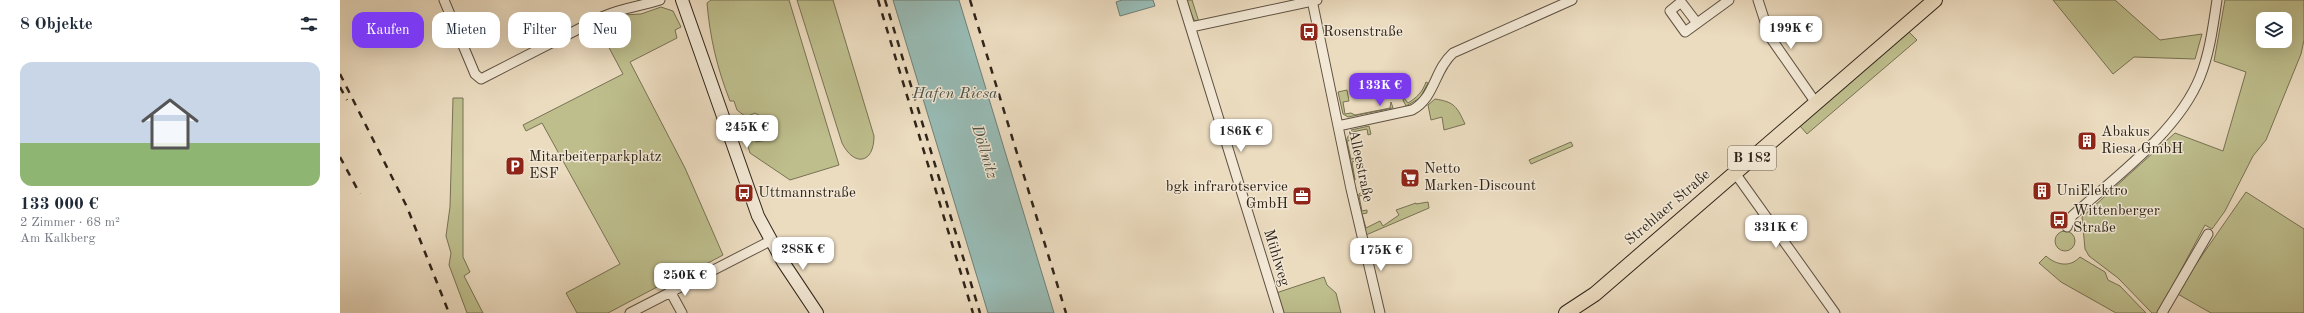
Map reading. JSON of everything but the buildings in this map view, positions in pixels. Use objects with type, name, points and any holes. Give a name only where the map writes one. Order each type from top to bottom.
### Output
[{"type":"main road","points":[[682,0],[749,192],[770,241],[817,313]]},
{"type":"main road","name":"Strehlaer Straße","points":[[1566,313],[1595,294],[1935,0]]},
{"type":"street","points":[[444,0],[475,74],[481,79],[486,78],[604,16],[618,10],[640,6],[660,0]]},
{"type":"street","name":"Mühlweg","points":[[1182,0],[1279,313]]},
{"type":"street","points":[[1191,27],[1313,0]]},
{"type":"street","name":"Alleestraße","points":[[1313,0],[1338,126],[1380,313]]},
{"type":"street","points":[[1338,126],[1412,110],[1420,106],[1428,96],[1443,62],[1453,53],[1572,0]]},
{"type":"street","points":[[1697,23],[1728,0]]},
{"type":"street","points":[[1758,0],[1770,37],[1816,103]]},
{"type":"street","points":[[2067,227],[2072,216],[2149,146],[2184,106],[2200,78],[2206,59],[2217,0]]},
{"type":"street","points":[[1735,172],[1835,313]]},
{"type":"street","points":[[2162,313],[2208,234]]},
{"type":"street","points":[[630,313],[670,291],[770,241]]},
{"type":"street","points":[[670,291],[682,313]]},
{"type":"green space","points":[[711,0],[789,0],[839,165],[790,180],[750,153],[744,134],[746,126],[752,127],[756,142],[767,140],[764,118],[755,113],[746,117],[737,110],[734,101],[730,101],[721,77],[712,41],[707,3]]},
{"type":"green space","points":[[797,0],[833,0],[874,136],[871,152],[867,157],[857,159],[847,151],[842,143]]},
{"type":"green space","points":[[1186,0],[1192,0],[1199,22],[1194,20]]},
{"type":"green space","points":[[2053,0],[2115,0],[2160,40],[2202,34],[2195,59],[2134,57],[2113,74]]},
{"type":"green space","points":[[2225,0],[2304,0],[2304,40],[2301,54],[2266,140],[2253,156],[2225,211],[2212,229],[2205,225],[2158,313],[2152,313],[2118,278],[2089,256],[2085,249],[2082,217],[2175,133],[2223,151],[2246,72],[2214,61]]},
{"type":"green space","points":[[661,7],[673,11],[681,27],[675,30],[677,38],[630,62],[685,168],[723,255],[676,280],[669,276],[658,281],[657,287],[608,313],[577,313],[566,293],[620,264],[542,123],[526,131],[523,125],[623,74],[609,48],[631,48],[631,15],[641,14]]},
{"type":"green space","points":[[1909,32],[1917,40],[1807,134],[1800,126]]},
{"type":"green space","points":[[1426,82],[1428,83],[1420,98],[1406,106],[1403,100],[1404,98],[1408,103],[1417,97]]},
{"type":"green space","points":[[1347,90],[1349,101],[1343,102],[1345,114],[1351,113],[1355,115],[1390,108],[1391,102],[1393,108],[1348,117],[1343,114],[1338,92]]},
{"type":"green space","points":[[453,98],[463,98],[463,257],[470,272],[464,276],[483,313],[467,313],[449,265],[451,253],[446,236],[450,207]]},
{"type":"green space","points":[[1435,99],[1442,100],[1454,106],[1460,113],[1465,124],[1444,130],[1442,117],[1431,120],[1428,105]]},
{"type":"green space","points":[[1369,126],[1371,134],[1368,135],[1367,129],[1352,132],[1354,140],[1347,141],[1351,159],[1356,158],[1356,161],[1352,162],[1355,180],[1346,141],[1351,130]]},
{"type":"green space","points":[[1571,142],[1573,146],[1531,164],[1529,160]]},
{"type":"green space","points":[[1363,192],[1364,195],[1359,196],[1362,211],[1367,210],[1367,213],[1362,214],[1366,228],[1380,221],[1383,226],[1399,215],[1396,210],[1416,203],[1428,202],[1429,208],[1366,235],[1357,197]]},
{"type":"green space","points":[[2246,192],[2304,229],[2304,313],[2211,313],[2176,293]]},
{"type":"green space","points":[[2065,231],[2072,234],[2075,241],[2072,248],[2065,251],[2058,248],[2055,241],[2058,234]]},
{"type":"green space","points":[[2046,256],[2054,262],[2063,264],[2072,263],[2080,257],[2105,272],[2108,280],[2120,286],[2146,313],[2116,313],[2061,282],[2039,263]]},
{"type":"green space","points":[[1324,277],[1327,285],[1336,293],[1341,313],[1282,313],[1276,293]]},
{"type":"water","name":"Hafen Riesa","points":[[893,0],[959,0],[1054,313],[988,313]]},
{"type":"water","points":[[1122,0],[1153,0],[1155,6],[1120,16],[1116,2]]},
{"type":"railway","points":[[878,0],[973,313]]},
{"type":"railway","points":[[885,0],[980,313]]},
{"type":"railway","points":[[970,0],[1066,313]]},
{"type":"railway","points":[[340,74],[407,207],[449,313]]},
{"type":"railway","points":[[340,87],[347,100]]},
{"type":"railway","points":[[340,157],[360,194]]},
{"type":"place","name":"Rosenstraße","points":[[1309,32]]},
{"type":"place","name":"Abakus Riesa GmbH","points":[[2087,141]]},
{"type":"place","name":"Mitarbeiterparkplatz ESF","points":[[515,166]]},
{"type":"place","name":"Netto Marken-Discount","points":[[1410,178]]},
{"type":"place","name":"UniElektro","points":[[2042,191]]},
{"type":"place","name":"Uttmannstraße","points":[[744,193]]},
{"type":"place","name":"bgk infrarotservice GmbH","points":[[1302,196]]},
{"type":"place","name":"Wittenberger Straße","points":[[2059,220]]},
{"type":"water label","name":"Döllnitz","points":[[984,152]]}]
